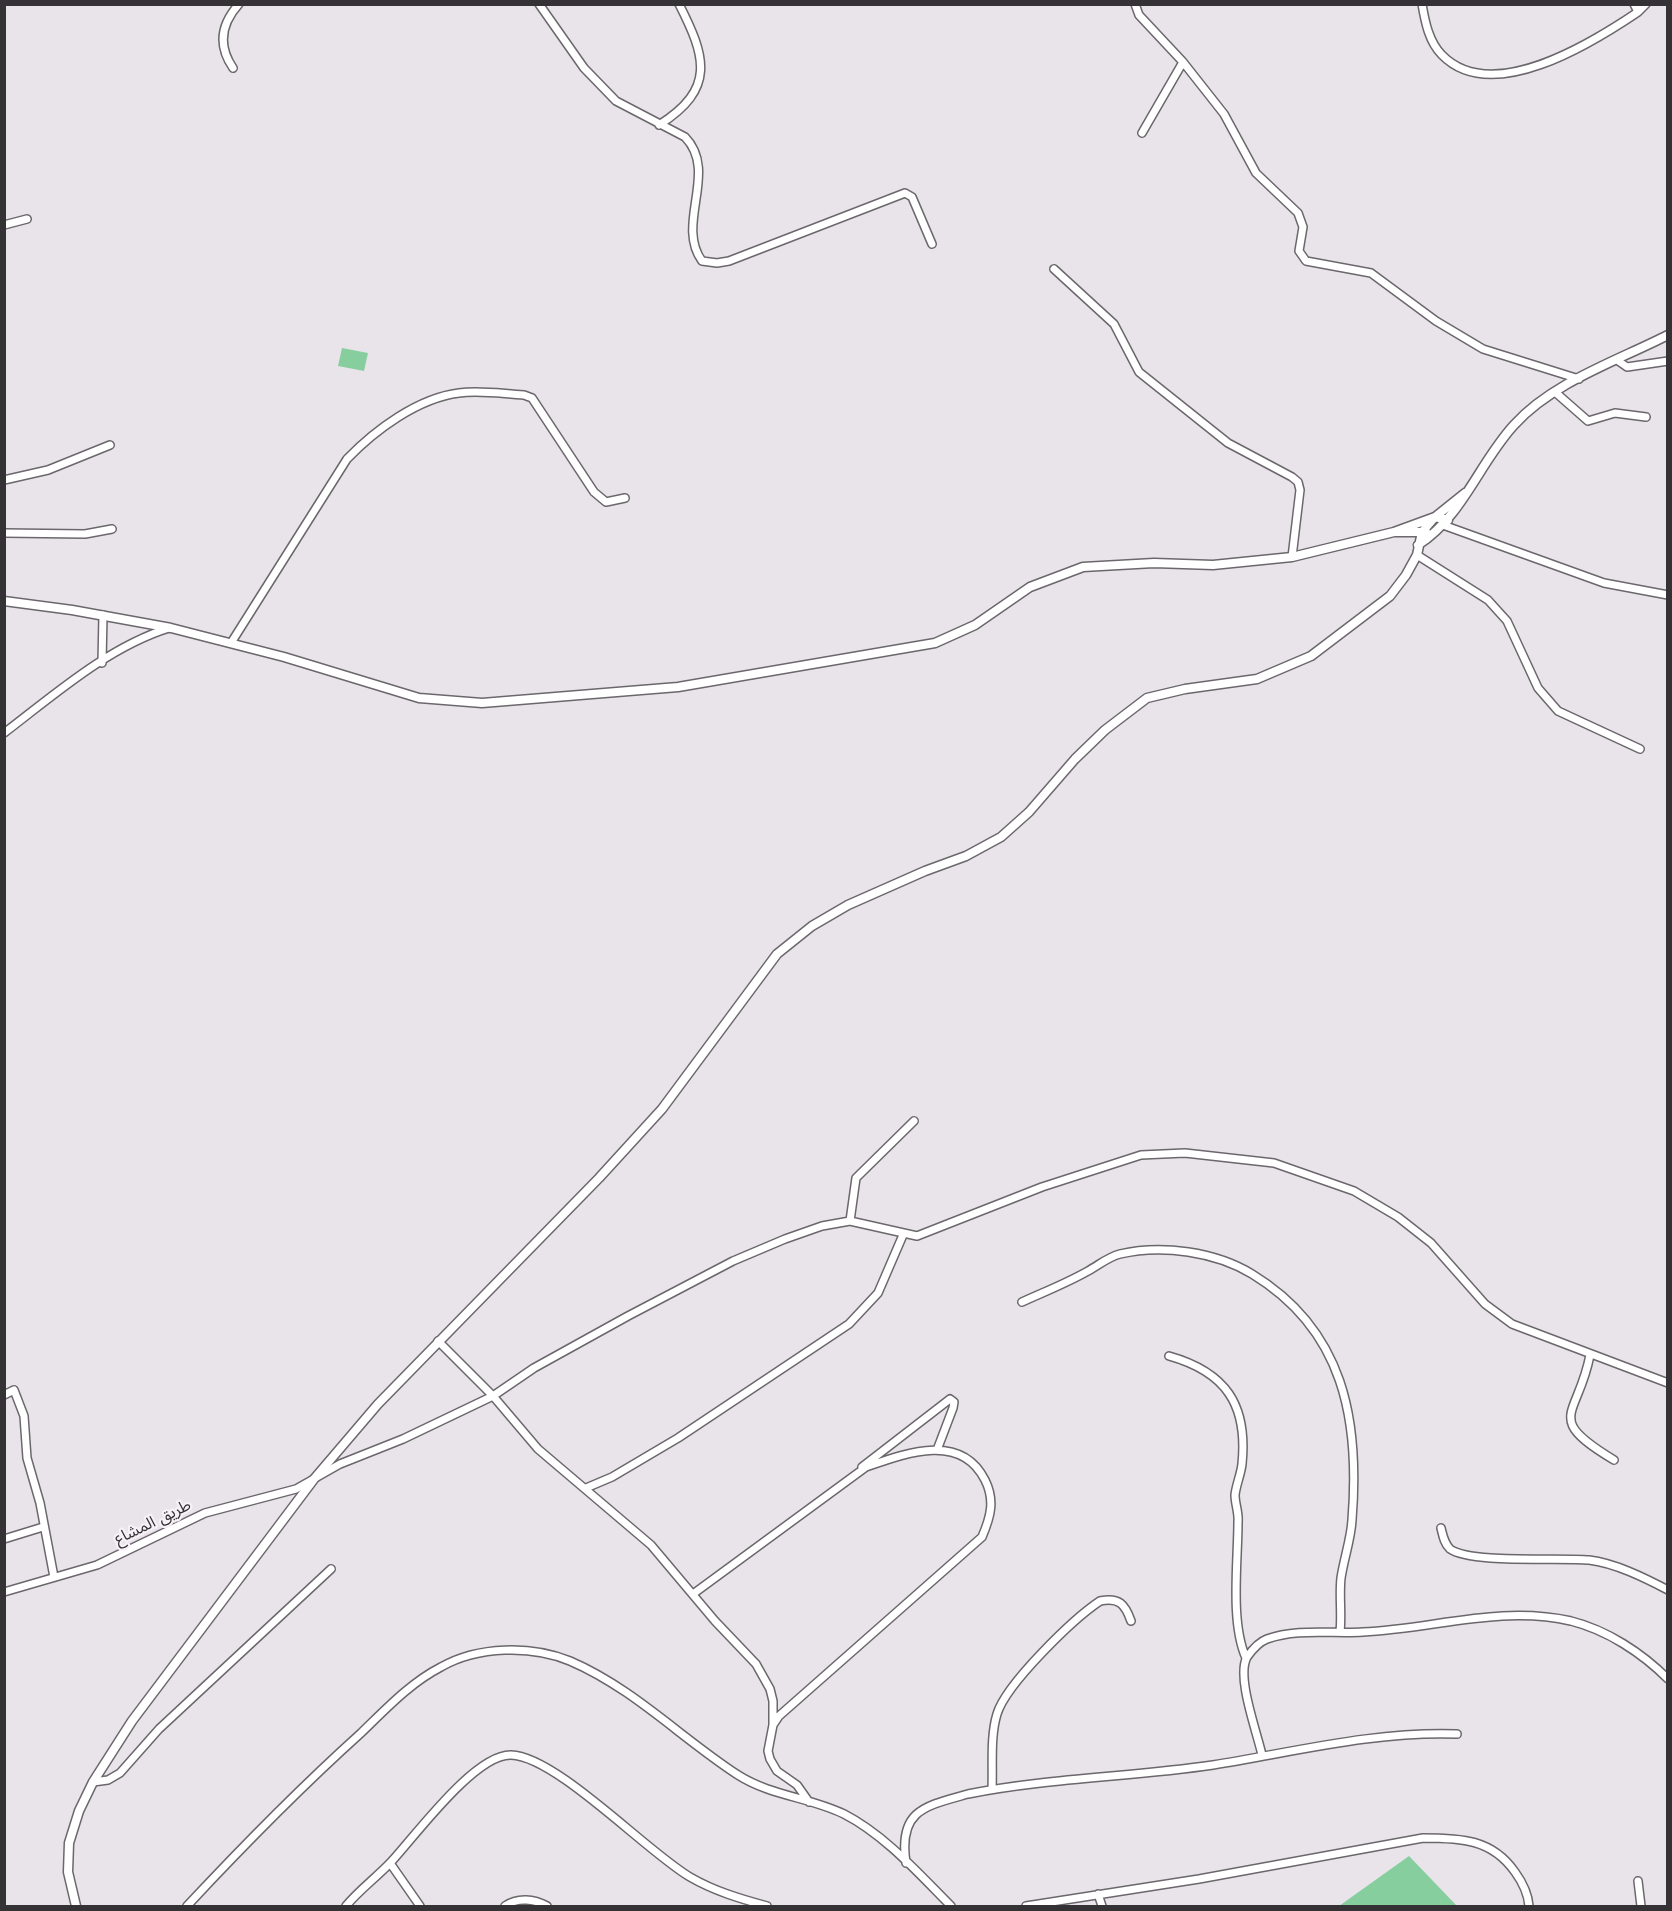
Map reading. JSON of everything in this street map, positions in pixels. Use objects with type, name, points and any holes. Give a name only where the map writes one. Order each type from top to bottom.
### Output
[{"type":"street","points":[[233,68],[224,54],[221,43],[227,21],[239,4]]},
{"type":"street","points":[[539,4],[563,40],[616,101],[685,137],[693,146],[696,155],[698,189],[692,232],[702,261],[709,263],[729,261],[905,193],[912,197],[932,244]]},
{"type":"street","points":[[659,125],[683,109],[696,87],[703,63],[693,31],[679,4]]},
{"type":"street","points":[[1135,4],[1139,15],[1183,62],[1224,114],[1256,173],[1298,213],[1303,227],[1299,251],[1306,261],[1371,273],[1436,321],[1483,349],[1579,380]]},
{"type":"street","points":[[1422,4],[1427,30],[1440,54],[1461,69],[1478,75],[1522,70],[1563,55],[1610,32],[1646,4]]},
{"type":"street","points":[[1634,4],[1638,12]]},
{"type":"street","points":[[1142,133],[1183,62]]},
{"type":"street","points":[[4,225],[27,219]]},
{"type":"street","points":[[1054,269],[1114,324],[1133,364],[1148,380],[1228,443],[1273,465],[1298,482],[1300,490],[1292,557]]},
{"type":"street","points":[[1417,550],[1459,507],[1465,493],[1514,425],[1527,412],[1555,393],[1668,334]]},
{"type":"street","points":[[1617,360],[1627,367],[1668,361]]},
{"type":"street","points":[[231,643],[347,459],[360,446],[393,422],[439,398],[459,393],[524,395],[532,398],[594,492],[610,503],[625,498]]},
{"type":"street","points":[[1555,393],[1588,421],[1620,413],[1646,417]]},
{"type":"street","points":[[4,480],[48,470],[110,445]]},
{"type":"street","points":[[76,1906],[68,1872],[69,1843],[79,1811],[93,1782],[132,1721],[314,1479],[378,1404],[599,1178],[662,1109],[763,970],[794,939],[848,905],[925,871],[966,856],[1001,837],[1029,812],[1075,759],[1105,730],[1147,698],[1185,688],[1257,679],[1311,656],[1390,596],[1407,575],[1422,532],[1435,517],[1465,493]]},
{"type":"street","points":[[4,601],[103,615],[171,628],[231,643],[419,698],[482,703],[678,687],[935,644],[975,625],[1030,587],[1083,567],[1154,563],[1213,565],[1292,557],[1394,532],[1435,517],[1604,583],[1668,595]]},
{"type":"street","points":[[4,532],[85,534],[112,529]]},
{"type":"street","points":[[1394,532],[1434,533]]},
{"type":"street","points":[[1417,550],[1488,600],[1507,621],[1516,635],[1538,688],[1558,711],[1640,749]]},
{"type":"street","points":[[102,663],[103,615]]},
{"type":"street","points":[[4,733],[102,663],[148,635],[171,628]]},
{"type":"street","points":[[914,1121],[856,1178],[850,1221],[869,1223],[903,1235],[926,1234],[1042,1187],[1141,1155],[1185,1153],[1274,1163],[1320,1177],[1372,1200],[1431,1243],[1496,1313],[1512,1324],[1668,1383]]},
{"type":"street","name":"طريق المشاع","points":[[4,1592],[97,1565],[205,1513],[296,1489],[340,1464],[403,1439],[493,1396],[534,1368],[733,1261],[822,1226],[850,1221]]},
{"type":"street","points":[[586,1488],[612,1478],[678,1438],[849,1324],[878,1293],[903,1235]]},
{"type":"street","points":[[1022,1302],[1120,1254],[1165,1251],[1203,1255],[1242,1268],[1266,1282],[1291,1305],[1329,1351],[1347,1399],[1351,1420],[1352,1520],[1341,1578],[1340,1632]]},
{"type":"street","points":[[438,1341],[493,1396],[538,1449],[651,1545],[756,1664],[766,1679],[773,1701],[773,1725],[768,1751],[772,1765],[797,1785],[809,1802]]},
{"type":"street","points":[[1590,1355],[1570,1415],[1572,1426],[1587,1443],[1614,1460]]},
{"type":"street","points":[[1169,1356],[1210,1374],[1224,1386],[1239,1411],[1242,1464],[1235,1495],[1239,1518],[1236,1586],[1240,1638],[1246,1658],[1244,1683],[1262,1755]]},
{"type":"street","points":[[4,1395],[14,1390],[22,1410],[27,1458],[36,1485],[54,1577]]},
{"type":"street","points":[[847,1480],[894,1440],[950,1399],[954,1402],[953,1408],[937,1450]]},
{"type":"street","points":[[693,1594],[866,1467],[896,1457],[937,1450],[959,1452],[980,1469],[991,1492],[991,1515],[982,1536],[779,1716],[773,1725]]},
{"type":"street","points":[[4,1539],[43,1527]]},
{"type":"street","points":[[1441,1528],[1444,1540],[1451,1549],[1459,1552],[1494,1558],[1592,1560],[1646,1579],[1668,1590]]},
{"type":"street","points":[[93,1782],[108,1780],[120,1773],[159,1729],[331,1569]]},
{"type":"street","points":[[992,1789],[996,1718],[1005,1697],[1023,1674],[1100,1601],[1116,1600],[1126,1606],[1131,1621]]},
{"type":"street","points":[[1246,1658],[1255,1647],[1267,1639],[1296,1634],[1362,1632],[1431,1625],[1479,1616],[1532,1614],[1573,1622],[1613,1638],[1668,1679]]},
{"type":"street","points":[[187,1906],[302,1785],[413,1685],[442,1666],[471,1655],[501,1651],[537,1652],[569,1661],[641,1701],[707,1753],[752,1783],[809,1802],[856,1822],[906,1863],[951,1906]]},
{"type":"street","points":[[906,1863],[904,1830],[913,1816],[940,1802],[992,1789],[1195,1767],[1418,1732],[1457,1734]]},
{"type":"street","points":[[346,1906],[390,1863],[459,1785],[484,1765],[512,1755],[546,1767],[691,1877],[726,1894],[767,1906]]},
{"type":"street","points":[[1026,1906],[1424,1838],[1460,1838],[1490,1847],[1508,1862],[1522,1881],[1529,1906]]},
{"type":"street","points":[[390,1863],[420,1906]]},
{"type":"street","points":[[1638,1881],[1641,1906]]},
{"type":"street","points":[[1098,1894],[1102,1906]]},
{"type":"street","points":[[505,1906],[519,1900],[532,1900],[547,1906]]},
{"type":"green space","points":[[342,348],[368,353],[364,371],[338,366]]},
{"type":"green space","points":[[1409,1856],[1457,1906],[1339,1906]]}]
